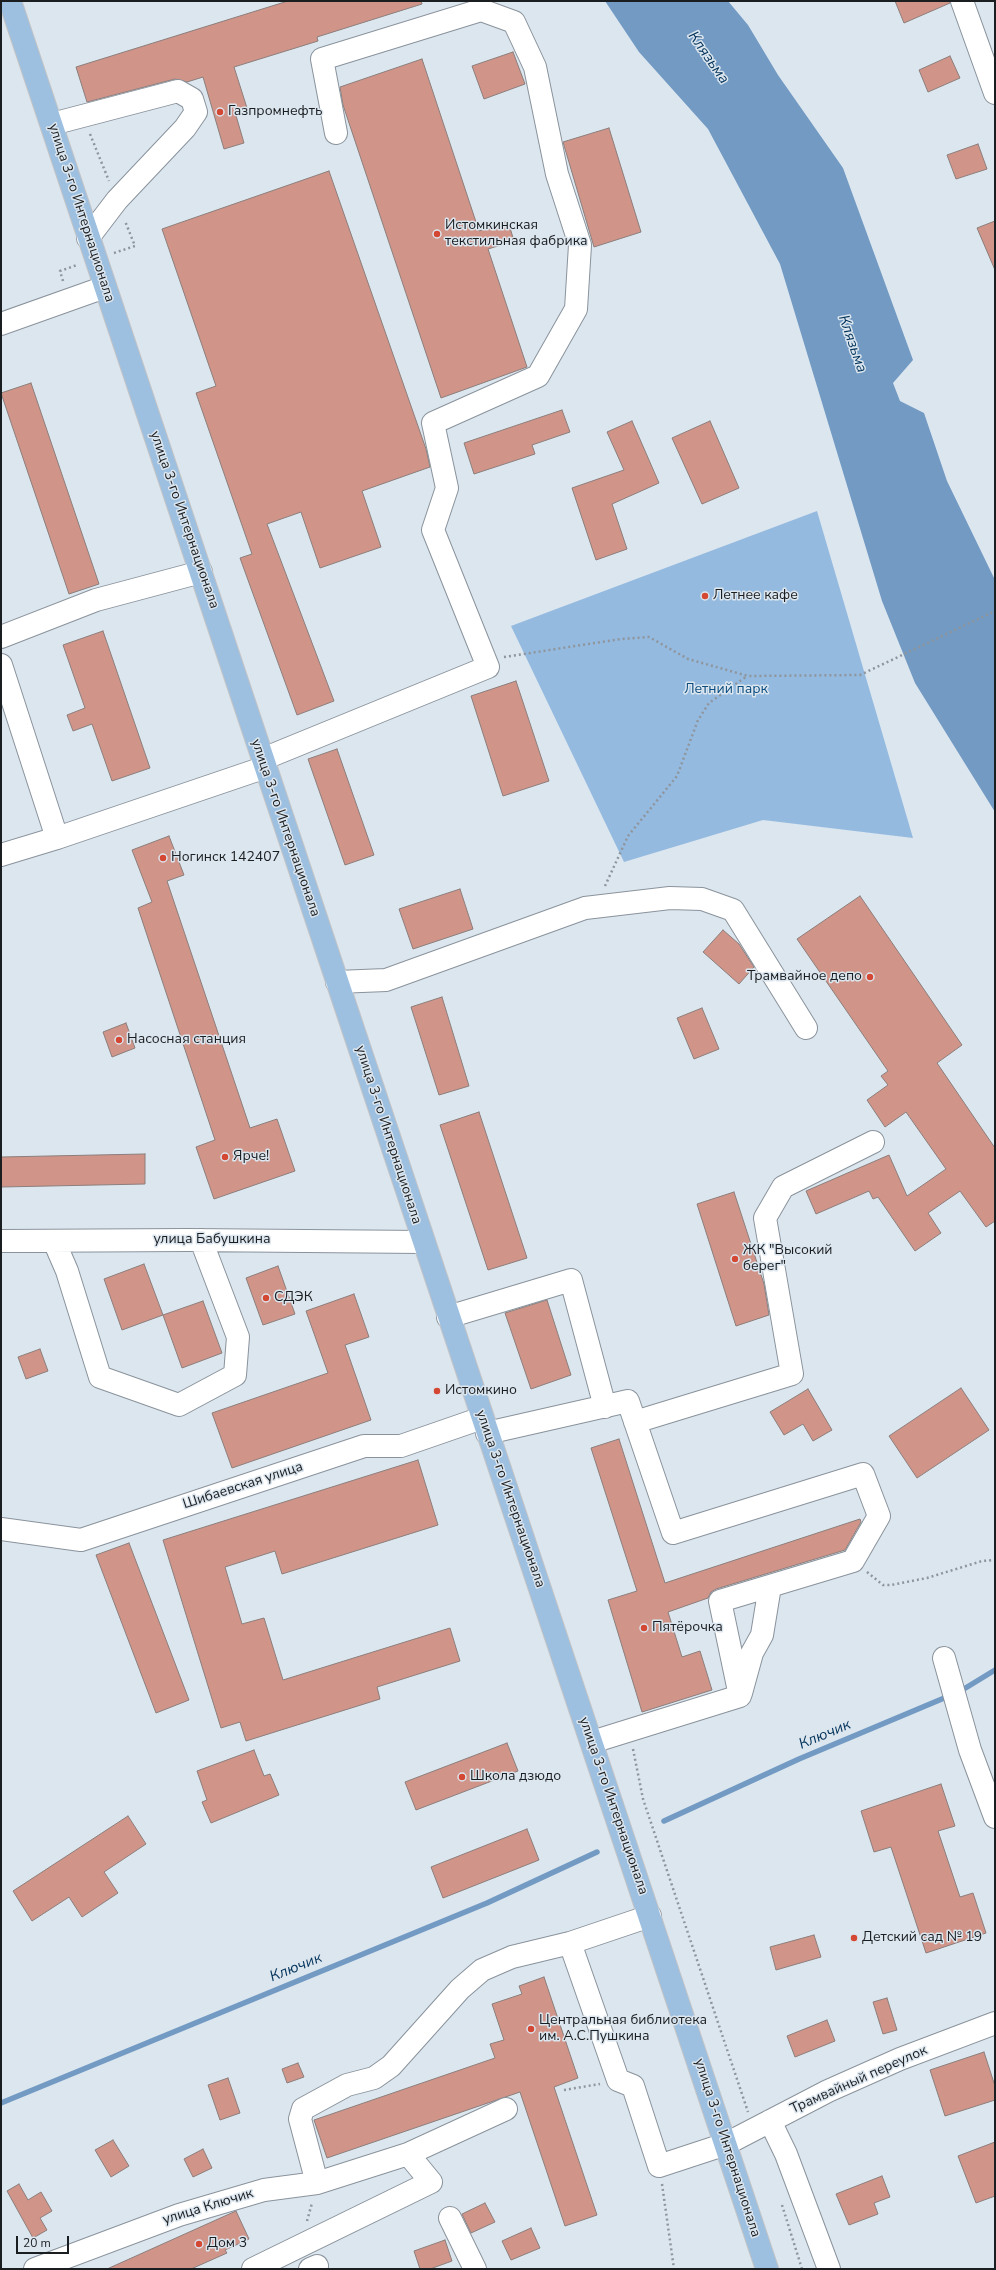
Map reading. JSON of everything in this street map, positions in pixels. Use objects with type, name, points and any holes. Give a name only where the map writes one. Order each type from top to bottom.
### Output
[{"type":"main road","name":"улица 3-го Интернационала","points":[[10,1],[767,2269]]},
{"type":"street","points":[[962,1],[995,93]]},
{"type":"street","points":[[1,855],[57,838],[264,763],[486,664],[433,530],[447,488],[433,423],[538,376],[576,309],[580,244],[557,174],[535,67],[514,22],[481,10],[322,59],[336,133]]},
{"type":"street","points":[[52,124],[178,91],[192,99],[196,112],[185,128],[117,200],[88,238]]},
{"type":"street","points":[[1,324],[105,287]]},
{"type":"street","points":[[1,637],[96,600],[201,572]]},
{"type":"street","points":[[1,666],[57,838]]},
{"type":"street","points":[[337,982],[386,980],[585,908],[670,898],[702,899],[733,910],[806,1028]]},
{"type":"street","points":[[740,1696],[720,1601],[853,1561],[879,1516],[863,1474],[673,1533],[635,1422],[792,1374],[765,1218],[783,1187],[873,1142]]},
{"type":"street","points":[[54,1242],[67,1271],[100,1376],[179,1405],[235,1375],[238,1336],[201,1240]]},
{"type":"street","name":"улица Бабушкина","points":[[1,1241],[54,1242],[201,1240],[423,1242]]},
{"type":"street","points":[[448,1317],[571,1280],[605,1407]]},
{"type":"street","name":"Шибаевская улица","points":[[1,1529],[81,1540],[364,1446],[400,1446],[485,1426],[605,1407],[628,1401],[635,1422]]},
{"type":"street","points":[[740,1696],[752,1653],[762,1636],[770,1586]]},
{"type":"street","points":[[944,1658],[970,1750],[995,1817]]},
{"type":"street","points":[[592,1742],[740,1696]]},
{"type":"street","points":[[317,2183],[300,2119],[303,2109],[347,2085],[374,2078],[392,2066],[460,1989],[482,1970],[512,1957],[570,1943],[650,1916]]},
{"type":"street","points":[[570,1943],[618,2080],[633,2086],[660,2166]]},
{"type":"street","name":"Трамвайный переулок","points":[[660,2166],[726,2144],[828,2091],[900,2059],[995,2023]]},
{"type":"street","name":"улица Ключик","points":[[35,2269],[179,2214],[264,2190],[317,2183],[408,2154],[506,2108]]},
{"type":"street","points":[[762,2125],[786,2154],[829,2269]]},
{"type":"street","points":[[253,2269],[431,2182],[408,2154]]},
{"type":"street","points":[[450,2218],[476,2269]]},
{"type":"path","points":[[486,664],[621,639],[648,637],[688,658],[748,676],[860,675],[995,610]]},
{"type":"path","points":[[585,908],[603,892],[628,836],[677,776],[698,720],[709,703],[748,676]]},
{"type":"path","points":[[853,1561],[883,1585],[890,1585],[926,1578],[982,1561],[995,1560]]},
{"type":"path","points":[[629,1730],[643,1799],[762,2125]]},
{"type":"path","points":[[564,2090],[618,2080]]},
{"type":"path","points":[[660,2166],[674,2269]]},
{"type":"path","points":[[301,2245],[317,2183]]},
{"type":"path","points":[[781,2202],[802,2269]]},
{"type":"green space","name":"Летний парк","points":[[817,511],[913,838],[763,820],[624,862],[511,626]]},
{"type":"water","name":"Клязьма","points":[[605,1],[728,1],[748,25],[778,75],[843,168],[913,360],[893,383],[900,401],[924,413],[947,481],[995,580],[995,812],[915,683],[882,601],[780,264],[708,129],[639,52]]},
{"type":"building","points":[[288,1],[421,1],[422,4],[317,37],[318,41],[234,67],[247,108],[235,112],[244,143],[224,149],[203,77],[187,82],[175,79],[87,102],[76,67]]},
{"type":"building","points":[[895,1],[950,1],[950,3],[904,23]]},
{"type":"building","points":[[513,52],[525,84],[484,99],[472,66]]},
{"type":"building","points":[[950,56],[960,78],[928,92],[919,70]]},
{"type":"building","points":[[422,59],[479,231],[508,221],[514,241],[488,249],[527,367],[441,398],[343,105],[340,87]]},
{"type":"building","points":[[609,128],[641,232],[594,247],[563,142]]},
{"type":"building","points":[[978,144],[987,169],[956,179],[947,155]]},
{"type":"building","points":[[329,171],[426,449],[430,467],[362,491],[381,547],[320,568],[301,512],[267,524],[334,701],[297,715],[240,558],[252,554],[196,393],[216,386],[162,229]]},
{"type":"building","points":[[995,221],[995,270],[977,228]]},
{"type":"building","points":[[31,383],[99,584],[69,594],[1,393]]},
{"type":"building","points":[[562,410],[570,432],[532,445],[535,454],[474,474],[464,443]]},
{"type":"building","points":[[632,421],[659,483],[612,504],[627,549],[596,560],[572,488],[624,470],[607,432]]},
{"type":"building","points":[[710,421],[739,488],[702,504],[672,438]]},
{"type":"building","points":[[103,631],[150,768],[112,781],[92,724],[73,731],[67,715],[85,708],[63,645]]},
{"type":"building","points":[[516,681],[549,781],[503,796],[471,696]]},
{"type":"building","points":[[337,749],[374,855],[345,865],[308,759]]},
{"type":"building","points":[[169,836],[184,875],[167,881],[250,1128],[277,1119],[295,1171],[214,1199],[196,1147],[215,1140],[138,908],[152,902],[132,850]]},
{"type":"building","points":[[460,889],[473,929],[413,949],[399,909]]},
{"type":"building","points":[[860,896],[962,1045],[937,1063],[995,1148],[995,1221],[986,1227],[960,1191],[928,1213],[941,1233],[915,1251],[878,1197],[873,1199],[869,1191],[816,1214],[806,1191],[889,1155],[907,1196],[946,1169],[906,1112],[885,1127],[867,1100],[888,1085],[881,1076],[888,1071],[797,939]]},
{"type":"building","points":[[723,930],[739,944],[754,967],[739,984],[703,952]]},
{"type":"building","points":[[442,997],[469,1086],[439,1095],[411,1007]]},
{"type":"building","points":[[702,1008],[719,1049],[694,1059],[677,1018]]},
{"type":"building","name":"Насосная станция","points":[[126,1023],[135,1048],[112,1057],[103,1032]]},
{"type":"building","points":[[479,1112],[527,1258],[488,1270],[440,1125]]},
{"type":"building","points":[[145,1154],[145,1184],[1,1187],[1,1157]]},
{"type":"building","name":"ЖК \"Высокий берег\"","points":[[734,1192],[764,1284],[769,1315],[736,1326],[697,1204]]},
{"type":"building","points":[[144,1264],[163,1315],[122,1330],[104,1279]]},
{"type":"building","points":[[278,1266],[295,1314],[263,1325],[246,1278]]},
{"type":"building","points":[[354,1294],[369,1337],[345,1345],[371,1420],[232,1468],[212,1413],[328,1373],[306,1311]]},
{"type":"building","points":[[547,1300],[571,1375],[531,1389],[505,1313]]},
{"type":"building","points":[[203,1301],[222,1353],[182,1368],[163,1315]]},
{"type":"building","points":[[40,1349],[48,1371],[26,1379],[18,1357]]},
{"type":"building","points":[[961,1388],[989,1430],[917,1478],[889,1436]]},
{"type":"building","points":[[808,1389],[832,1430],[813,1441],[803,1424],[784,1435],[770,1412]]},
{"type":"building","points":[[619,1439],[665,1583],[860,1519],[861,1522],[845,1550],[716,1589],[711,1592],[708,1598],[668,1612],[682,1657],[700,1651],[712,1690],[642,1712],[608,1600],[637,1591],[591,1448]]},
{"type":"building","points":[[418,1460],[438,1525],[282,1574],[275,1551],[225,1567],[242,1624],[264,1618],[283,1680],[450,1628],[460,1661],[377,1687],[380,1699],[246,1741],[240,1722],[221,1728],[163,1540]]},
{"type":"building","points":[[129,1543],[189,1700],[156,1713],[96,1555]]},
{"type":"building","name":"Школа дзюдо","points":[[507,1743],[518,1771],[416,1810],[405,1782]]},
{"type":"building","points":[[254,1750],[264,1776],[270,1774],[279,1795],[211,1823],[202,1802],[207,1800],[197,1771]]},
{"type":"building","points":[[941,1784],[955,1826],[938,1831],[960,1897],[973,1893],[986,1933],[926,1953],[891,1847],[874,1852],[861,1811]]},
{"type":"building","points":[[128,1816],[146,1844],[104,1872],[118,1893],[82,1917],[69,1897],[32,1921],[13,1891]]},
{"type":"building","points":[[527,1829],[539,1860],[443,1898],[431,1867]]},
{"type":"building","points":[[814,1935],[821,1957],[776,1970],[770,1947]]},
{"type":"building","points":[[544,1977],[578,2078],[554,2087],[597,2215],[565,2226],[520,2092],[327,2158],[314,2120],[495,2058],[490,2044],[504,2040],[492,2004],[522,1994],[519,1986]]},
{"type":"building","points":[[887,1998],[897,2030],[883,2034],[873,2002]]},
{"type":"building","points":[[827,2020],[835,2041],[795,2057],[787,2036]]},
{"type":"building","points":[[984,2052],[995,2086],[995,2100],[945,2116],[930,2070]]},
{"type":"building","points":[[298,2063],[304,2077],[287,2083],[282,2069]]},
{"type":"building","points":[[228,2078],[240,2113],[220,2120],[208,2085]]},
{"type":"building","points":[[113,2140],[129,2166],[111,2177],[95,2150]]},
{"type":"building","points":[[995,2142],[995,2196],[976,2203],[958,2156]]},
{"type":"building","points":[[203,2149],[212,2168],[193,2177],[184,2159]]},
{"type":"building","points":[[882,2176],[890,2197],[874,2203],[878,2214],[849,2225],[836,2194]]},
{"type":"building","points":[[19,2184],[28,2200],[41,2192],[52,2211],[40,2218],[47,2230],[33,2238],[7,2191]]},
{"type":"building","points":[[485,2203],[495,2222],[471,2233],[462,2214]]},
{"type":"building","name":"Дом 3","points":[[236,2211],[249,2239],[225,2250],[227,2253],[191,2269],[107,2269]]},
{"type":"building","points":[[531,2228],[540,2248],[511,2260],[502,2241]]},
{"type":"building","points":[[445,2240],[452,2261],[430,2269],[420,2269],[414,2251]]},
{"type":"waterway","name":"Ключик","points":[[959,1692],[995,1670]]},
{"type":"waterway","name":"Ключик","points":[[664,1821],[799,1759],[949,1696]]},
{"type":"waterway","name":"Ключик","points":[[1,2103],[487,1903],[597,1852]]},
{"type":"place","name":"Газпромнефть","points":[[220,112]]},
{"type":"place","name":"Истомкинская текстильная фабрика","points":[[437,234]]},
{"type":"place","name":"Летнее кафе","points":[[705,596]]},
{"type":"place","name":"Ногинск 142407","points":[[163,858]]},
{"type":"place","name":"Трамвайное депо","points":[[870,977]]},
{"type":"place","name":"Насосная станция","points":[[119,1040]]},
{"type":"place","name":"Ярче!","points":[[225,1157]]},
{"type":"place","name":"ЖК \"Высокий берег\"","points":[[735,1259]]},
{"type":"place","name":"СДЭК","points":[[266,1298]]},
{"type":"place","name":"Истомкино","points":[[437,1391]]},
{"type":"place","name":"Пятёрочка","points":[[644,1628]]},
{"type":"place","name":"Школа дзюдо","points":[[462,1777]]},
{"type":"place","name":"Детский сад № 19","points":[[854,1938]]},
{"type":"place","name":"Центральная библиотека им. А.С.Пушкина","points":[[531,2029]]},
{"type":"place","name":"Дом 3","points":[[199,2244]]}]
